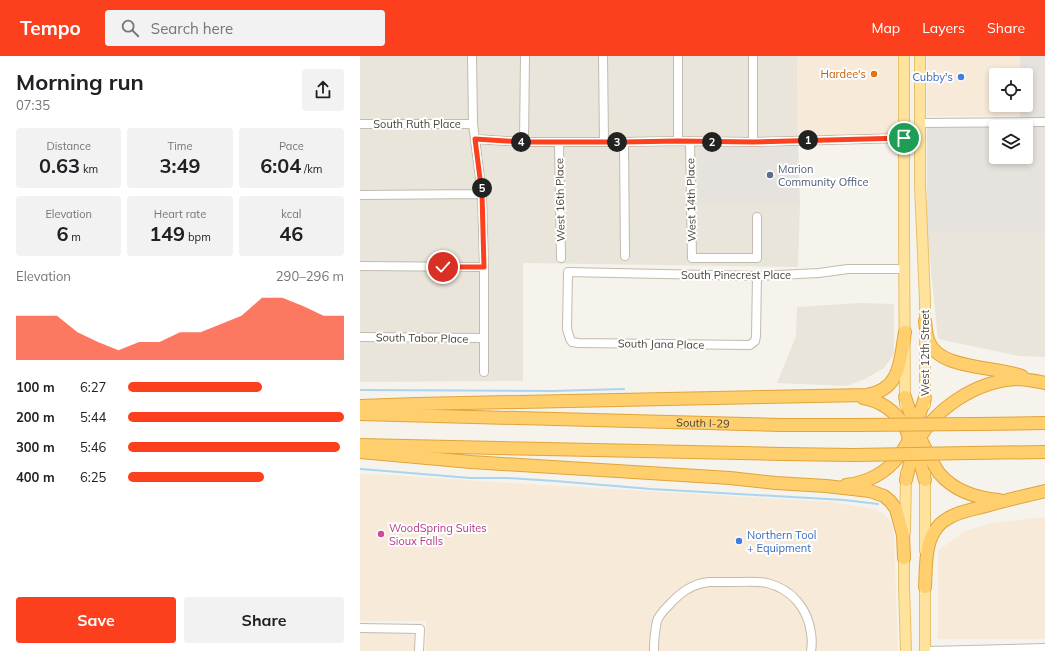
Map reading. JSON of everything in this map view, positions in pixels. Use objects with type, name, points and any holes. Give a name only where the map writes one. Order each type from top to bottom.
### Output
[{"type":"highway","points":[[925,321],[927,336],[931,347],[944,358],[959,363],[1017,374],[1032,380]]},
{"type":"highway","points":[[360,406],[850,396],[875,394],[892,383],[896,376],[905,332]]},
{"type":"highway","points":[[826,486],[858,482],[875,476],[890,465],[947,408],[976,389],[1007,380],[1020,379],[1045,382]]},
{"type":"highway","points":[[850,396],[876,401],[889,409],[915,439],[937,471],[958,489],[977,497],[1006,500]]},
{"type":"highway","points":[[905,397],[925,480]]},
{"type":"highway","points":[[906,480],[925,398]]},
{"type":"highway","name":"South I-29","points":[[360,414],[781,425],[1045,423]]},
{"type":"highway","points":[[360,445],[854,455],[1045,452]]},
{"type":"highway","points":[[360,452],[479,463],[730,478],[870,491],[884,496],[896,509],[903,534],[904,558]]},
{"type":"highway","points":[[925,587],[929,543],[933,532],[946,519],[1006,500],[1045,491]]},
{"type":"main road","name":"West 12th Street","points":[[904,56],[905,397]]},
{"type":"main road","name":"West 12th Street","points":[[920,56],[920,185],[925,321],[925,398]]},
{"type":"main road","points":[[906,480],[904,558],[904,614],[906,651]]},
{"type":"main road","points":[[925,480],[925,651]]},
{"type":"street","points":[[472,56],[473,124],[482,194],[484,372]]},
{"type":"street","points":[[524,142],[525,56]]},
{"type":"street","points":[[603,56],[604,142]]},
{"type":"street","points":[[678,56],[678,141]]},
{"type":"street","points":[[753,56],[753,142]]},
{"type":"street","points":[[920,123],[1045,122]]},
{"type":"street","name":"South Ruth Place","points":[[360,124],[473,124]]},
{"type":"street","points":[[475,139],[524,142],[753,142],[904,138]]},
{"type":"street","name":"West 16th Place","points":[[559,142],[561,258]]},
{"type":"street","points":[[624,142],[625,256]]},
{"type":"street","name":"West 14th Place","points":[[690,142],[692,258],[757,258],[757,217]]},
{"type":"street","points":[[360,195],[482,194]]},
{"type":"street","points":[[360,266],[484,267]]},
{"type":"street","name":"South Pinecrest Place","points":[[568,272],[757,276],[819,273],[848,269],[904,269]]},
{"type":"street","name":"South Jana Place","points":[[568,272],[567,329],[572,342],[578,343],[750,345],[755,341],[756,336],[757,276]]},
{"type":"street","name":"South Tabor Place","points":[[360,337],[484,338]]},
{"type":"street","points":[[654,651],[658,619],[679,594],[693,586],[708,582],[755,582],[768,583],[780,588],[789,593],[797,601],[804,610],[812,634],[812,651]]},
{"type":"street","points":[[360,628],[420,629],[419,651]]},
{"type":"street","points":[[929,651],[1045,648]]},
{"type":"shaded area","points":[[360,56],[797,56],[798,137],[699,137],[699,203],[800,203],[798,267],[523,263],[523,381],[360,382]]},
{"type":"shaded area","points":[[797,56],[899,56],[900,136],[798,137]]},
{"type":"shaded area","points":[[927,56],[1020,56],[1020,68],[989,68],[989,112],[1020,112],[1020,116],[927,116]]},
{"type":"shaded area","points":[[1020,56],[1045,56],[1045,233],[927,232],[927,126],[989,126],[989,164],[1033,164],[1033,120],[1020,120],[1020,112],[1033,112],[1033,68],[1020,68]]},
{"type":"shaded area","points":[[699,137],[798,137],[800,203],[699,203]]},
{"type":"shaded area","points":[[927,232],[1045,233],[1045,357],[1019,356],[938,339]]},
{"type":"shaded area","points":[[860,303],[894,304],[894,354],[884,368],[865,379],[846,386],[777,383],[796,336],[797,307]]},
{"type":"shaded area","points":[[360,474],[831,502],[874,509],[885,515],[892,524],[894,536],[898,651],[426,651],[426,621],[360,621]]},
{"type":"shaded area","points":[[1045,517],[1045,639],[938,639],[938,551],[963,532],[991,523]]},
{"type":"shaded area","points":[[360,632],[411,633],[414,637],[414,651],[360,651]]},
{"type":"waterway","points":[[360,390],[553,391],[624,389]]},
{"type":"waterway","points":[[360,469],[470,478],[506,478],[651,489],[844,500],[878,504]]},
{"type":"place","name":"Hardee's","points":[[874,74]]},
{"type":"place","name":"Cubby's","points":[[961,77]]},
{"type":"place","name":"Marion Community Office","points":[[770,175]]},
{"type":"place","name":"WoodSpring Suites Sioux Falls","points":[[381,534]]},
{"type":"place","name":"Northern Tool + Equipment","points":[[739,541]]},
{"type":"route","points":[[443,267],[484,267],[482,194],[475,139],[524,142],[753,142],[904,138]]}]
